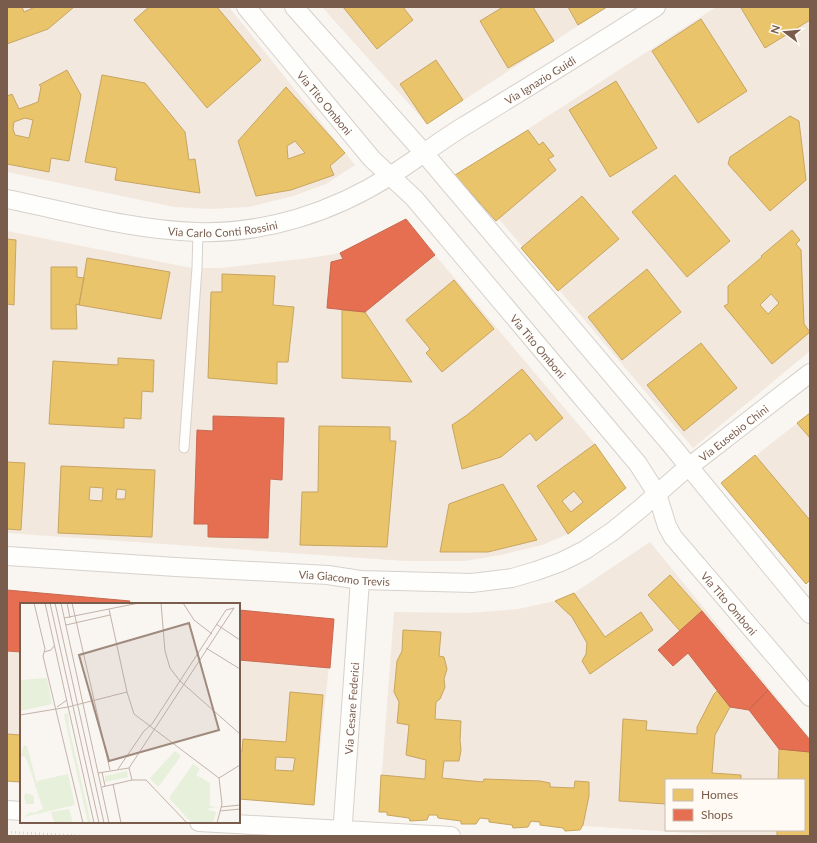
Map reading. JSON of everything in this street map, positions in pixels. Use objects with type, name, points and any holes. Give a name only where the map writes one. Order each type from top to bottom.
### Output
[{"type":"street","name":"Via Tito Omboni","points":[[246,7],[365,150],[414,198],[638,464],[657,494],[667,526],[677,542],[810,698]]},
{"type":"street","points":[[294,7],[424,153],[689,467],[810,614]]},
{"type":"street","name":"Via Ignazio Guidi","points":[[424,153],[656,7]]},
{"type":"street","name":"Via Carlo Conti Rossini","points":[[7,199],[146,227],[198,232],[248,229],[280,224],[332,206],[390,176],[424,153]]},
{"type":"street","name":"Via Eusebio Chini","points":[[657,494],[689,467],[810,373]]},
{"type":"street","name":"Via Giacomo Trevis","points":[[7,556],[328,575],[360,580],[472,583],[498,580],[529,573],[551,566],[585,550],[628,520],[657,494]]},
{"type":"street","name":"Via Cesare Federici","points":[[342,833],[360,580]]},
{"type":"street","points":[[7,810],[20,811]]},
{"type":"street","points":[[212,823],[342,833],[452,836]]},
{"type":"lane","points":[[184,448],[197,268],[198,232]]},
{"type":"path","points":[[7,832],[84,836]]},
{"type":"shaded area","points":[[7,7],[229,7],[355,165],[326,184],[293,196],[249,207],[211,209],[174,207],[7,172]]},
{"type":"shaded area","points":[[322,7],[607,7],[427,124]]},
{"type":"shaded area","points":[[716,7],[810,7],[810,351],[693,448],[460,173]]},
{"type":"shaded area","points":[[7,231],[191,268],[221,268],[310,258],[340,253],[435,255],[595,444],[626,488],[568,534],[542,545],[501,555],[465,561],[405,561],[7,533]]},
{"type":"shaded area","points":[[810,413],[810,580],[806,584],[721,483]]},
{"type":"shaded area","points":[[650,542],[810,738],[810,836],[732,836],[379,812],[394,612],[468,613],[518,609],[555,601],[574,593]]},
{"type":"shaded area","points":[[7,592],[142,603],[20,603],[20,783],[7,782]]},
{"type":"shaded area","points":[[240,611],[334,619],[314,805],[240,799]]},
{"type":"building: Homes","points":[[7,7],[22,7],[24,12],[35,7],[74,7],[48,29],[7,44]]},
{"type":"building: Homes","points":[[149,7],[217,7],[261,60],[207,108],[134,20]]},
{"type":"building: Homes","points":[[343,7],[403,7],[413,20],[377,49]]},
{"type":"building: Homes","points":[[503,7],[533,7],[554,41],[508,68],[480,21]]},
{"type":"building: Homes","points":[[568,7],[607,7],[578,25]]},
{"type":"building: Homes","points":[[810,7],[810,20],[765,48],[741,8]]},
{"type":"building: Homes","points":[[701,19],[747,91],[698,123],[652,51]]},
{"type":"building: Homes","points":[[436,60],[463,100],[427,124],[400,84]]},
{"type":"building: Homes","points":[[67,70],[81,95],[69,161],[51,158],[49,172],[7,164],[7,96],[12,94],[19,109],[38,102],[41,87],[39,85]],"holes":[[[25,118],[33,120],[29,138],[15,135],[13,129],[14,122]]]},
{"type":"building: Homes","points":[[102,75],[145,83],[185,132],[189,160],[195,159],[200,193],[115,180],[117,168],[85,162]]},
{"type":"building: Homes","points":[[616,81],[657,148],[610,177],[569,110]]},
{"type":"building: Homes","points":[[286,87],[345,153],[330,166],[334,175],[291,190],[256,196],[238,141]],"holes":[[[295,141],[305,153],[288,159],[287,146]]]},
{"type":"building: Homes","points":[[790,116],[799,121],[806,180],[770,211],[728,164],[730,157]]},
{"type":"building: Homes","points":[[528,130],[539,145],[543,142],[554,156],[548,159],[556,170],[496,221],[455,175]]},
{"type":"building: Homes","points":[[675,175],[730,241],[687,277],[632,212]]},
{"type":"building: Homes","points":[[582,196],[619,239],[558,291],[521,248]]},
{"type":"building: Homes","points":[[792,230],[800,240],[796,244],[801,250],[804,324],[810,332],[772,364],[724,306],[728,304],[728,286],[762,257],[761,256]],"holes":[[[771,294],[779,303],[768,314],[760,305]]]},
{"type":"building: Homes","points":[[7,239],[16,240],[14,305],[7,304]]},
{"type":"building: Homes","points":[[87,258],[170,272],[161,319],[79,305]]},
{"type":"building: Homes","points":[[51,267],[77,267],[77,277],[84,278],[79,305],[76,304],[77,329],[51,329]]},
{"type":"building: Homes","points":[[647,269],[681,312],[622,360],[588,317]]},
{"type":"building: Homes","points":[[222,274],[275,276],[273,305],[294,307],[288,362],[277,362],[277,384],[208,378],[211,292],[222,292]]},
{"type":"building: Homes","points":[[454,280],[494,329],[442,372],[426,353],[430,349],[406,320]]},
{"type":"building: Homes","points":[[342,310],[365,312],[412,382],[342,378]]},
{"type":"building: Homes","points":[[701,343],[737,388],[684,431],[647,385]]},
{"type":"building: Homes","points":[[118,358],[154,360],[153,392],[142,391],[141,419],[124,418],[124,428],[49,424],[53,361],[118,365]]},
{"type":"building: Homes","points":[[522,369],[563,418],[536,441],[530,433],[501,457],[462,469],[452,425],[467,415]]},
{"type":"building: Homes","points":[[810,413],[810,438],[797,423]]},
{"type":"building: Homes","points":[[319,426],[390,427],[390,441],[396,441],[387,547],[300,545],[302,492],[318,492]]},
{"type":"building: Homes","points":[[595,444],[626,488],[568,534],[537,486]],"holes":[[[574,491],[583,502],[571,512],[562,501]]]},
{"type":"building: Homes","points":[[755,455],[809,519],[810,518],[810,580],[806,584],[721,483]]},
{"type":"building: Homes","points":[[7,462],[25,463],[21,530],[7,529]]},
{"type":"building: Homes","points":[[61,466],[155,470],[152,537],[58,533]],"holes":[[[90,487],[103,488],[102,501],[89,500]],[[117,489],[126,490],[125,499],[116,499]]]},
{"type":"building: Homes","points":[[503,484],[537,540],[488,552],[440,552],[449,504]]},
{"type":"building: Homes","points":[[670,575],[702,611],[680,631],[648,595]]},
{"type":"building: Homes","points":[[574,593],[605,637],[641,612],[653,630],[590,674],[582,661],[586,654],[587,643],[572,617],[555,601]]},
{"type":"building: Homes","points":[[403,630],[441,632],[439,656],[444,657],[447,669],[444,679],[445,687],[440,699],[436,702],[435,719],[461,721],[461,750],[459,761],[444,761],[442,778],[483,782],[484,779],[540,781],[550,783],[550,787],[574,788],[575,781],[589,782],[589,796],[583,825],[580,830],[565,831],[563,828],[540,825],[540,822],[531,821],[528,827],[513,828],[512,825],[489,822],[489,819],[480,818],[476,824],[461,824],[461,821],[438,818],[437,815],[429,815],[427,820],[410,821],[409,818],[387,815],[387,812],[379,812],[381,775],[425,779],[426,760],[406,755],[409,725],[397,723],[399,702],[394,692],[397,661],[402,651]]},
{"type":"building: Homes","points":[[717,691],[730,707],[715,735],[712,773],[741,775],[741,779],[665,779],[665,804],[619,801],[623,719],[647,721],[646,730],[697,734],[697,727]]},
{"type":"building: Homes","points":[[290,692],[323,695],[314,805],[240,799],[240,751],[242,751],[243,739],[286,742]],"holes":[[[276,757],[295,758],[293,771],[275,770]]]},
{"type":"building: Homes","points":[[7,734],[20,735],[20,782],[7,781]]},
{"type":"building: Homes","points":[[779,749],[810,752],[810,836],[777,836],[777,831],[805,831],[805,779],[778,779]]},
{"type":"building: Shops","points":[[406,219],[435,255],[365,312],[327,308],[331,262],[343,259],[340,253]]},
{"type":"building: Shops","points":[[213,416],[284,418],[282,480],[270,479],[268,538],[208,537],[208,524],[194,524],[197,430],[213,431]]},
{"type":"building: Shops","points":[[7,590],[130,601],[129,603],[20,603],[20,652],[7,651]]},
{"type":"building: Shops","points":[[240,610],[334,619],[330,668],[240,660]]},
{"type":"building: Shops","points":[[702,611],[768,690],[749,710],[730,707],[688,653],[673,666],[658,650]]},
{"type":"building: Shops","points":[[768,690],[810,740],[810,752],[779,749],[749,710]]}]
